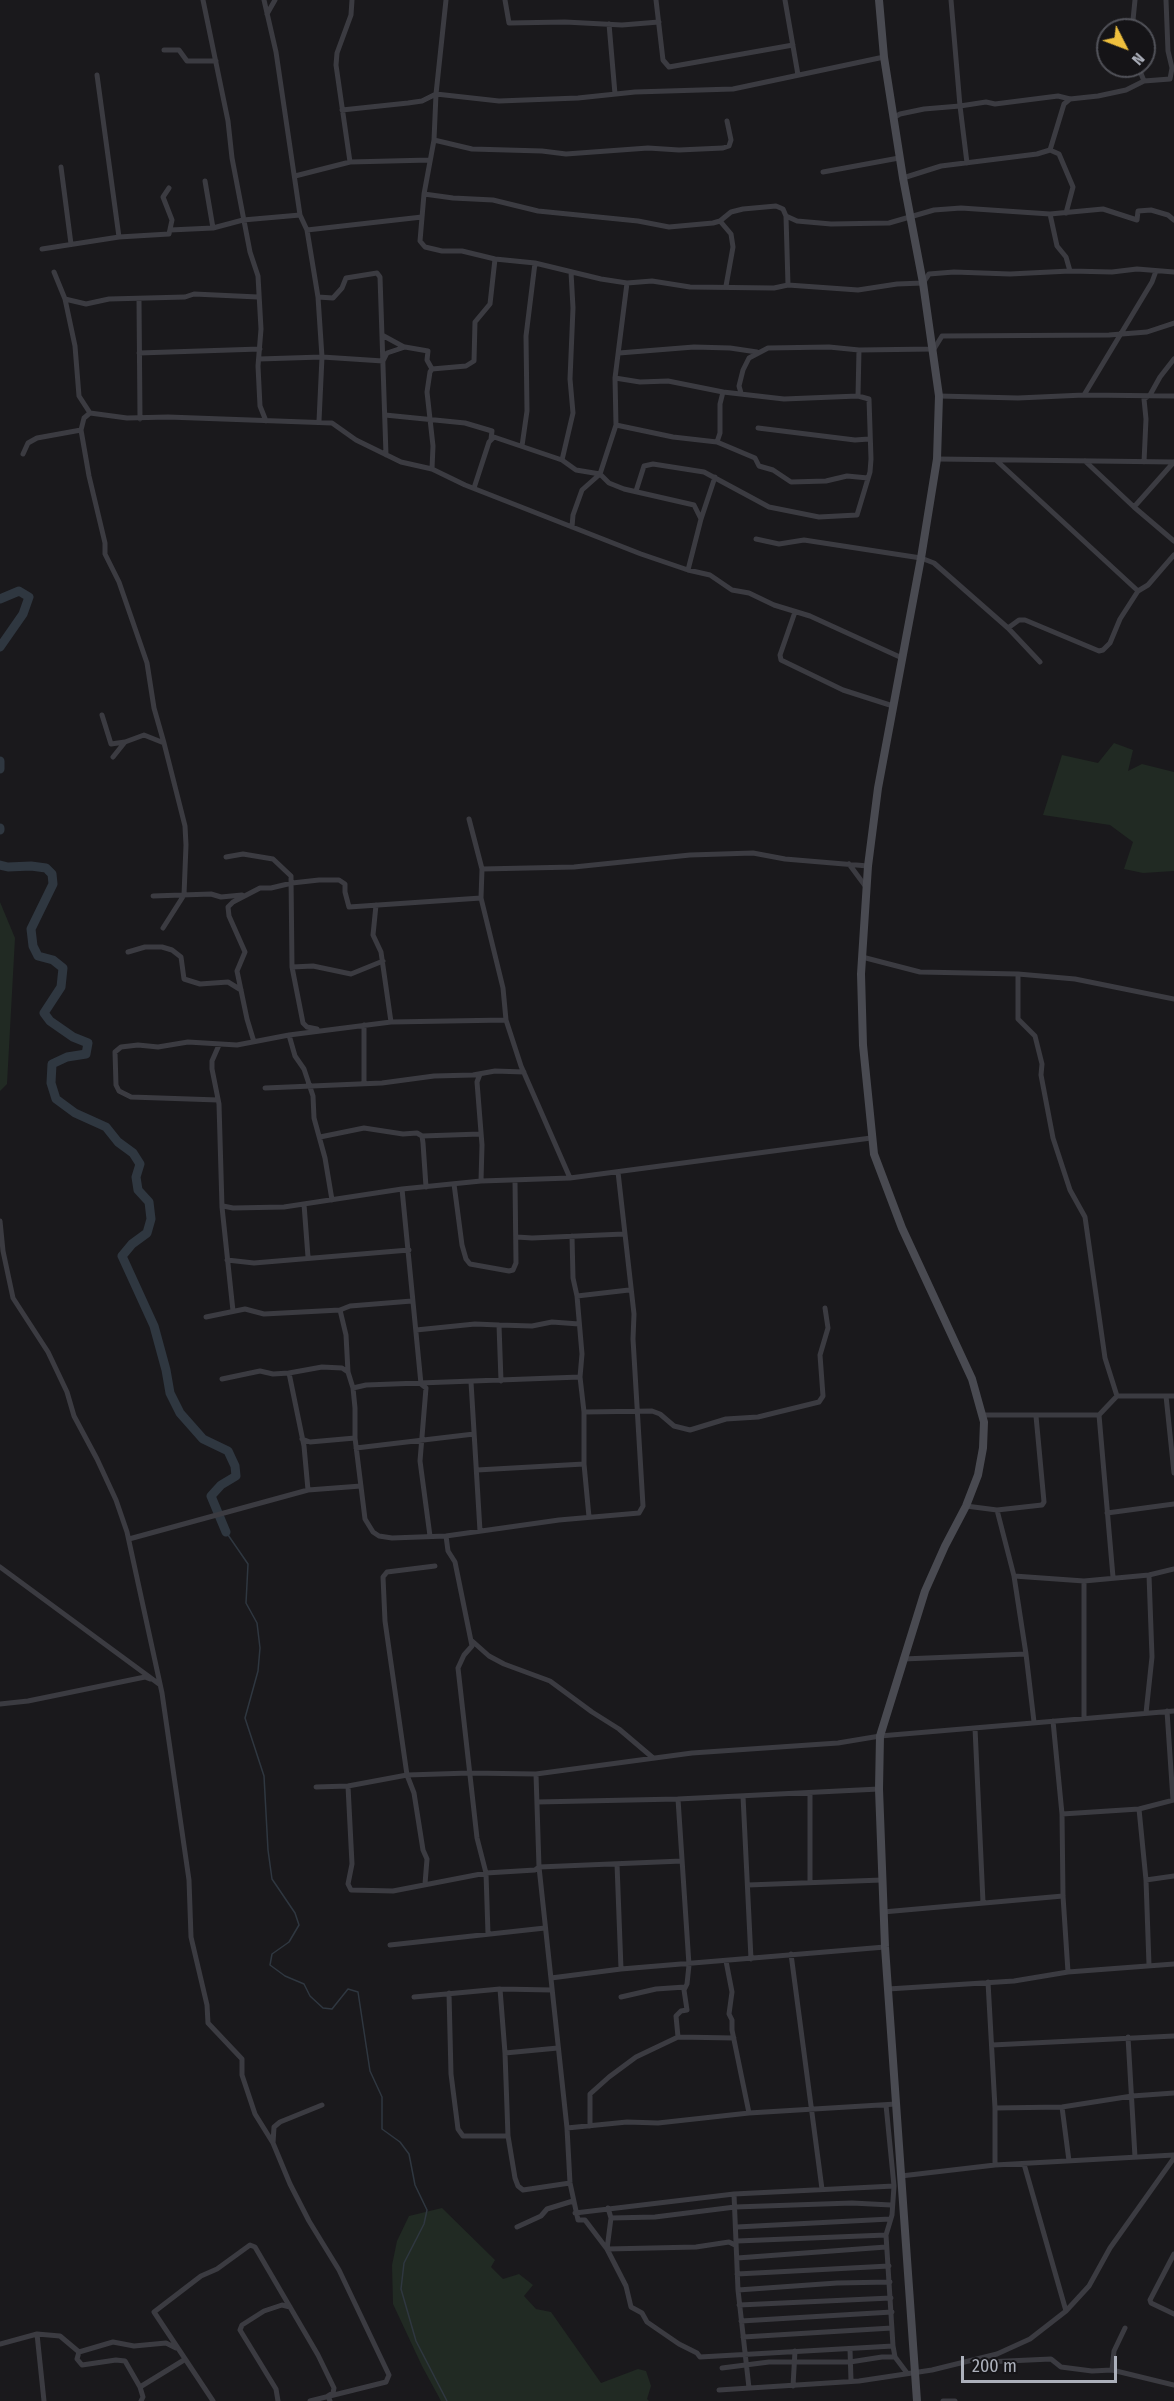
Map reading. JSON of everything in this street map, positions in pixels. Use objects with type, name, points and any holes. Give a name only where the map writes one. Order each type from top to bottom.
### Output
[{"type":"main road","points":[[879,0],[884,57],[899,158],[923,283],[939,396],[937,459],[878,788],[868,866],[861,1007],[874,1154],[889,1196],[968,1370],[983,1415],[984,1436],[981,1461],[966,1506],[934,1568],[880,1736],[879,1789],[883,1912],[901,2176],[911,2372],[917,2401]]},
{"type":"street","points":[[203,0],[228,121],[243,220],[258,276],[261,329],[260,406],[266,421]]},
{"type":"street","points":[[264,0],[276,52],[300,215],[307,230],[318,297],[322,357],[320,422]]},
{"type":"street","points":[[267,15],[275,0]]},
{"type":"street","points":[[351,162],[336,65],[337,53],[351,15],[352,0]]},
{"type":"street","points":[[446,0],[436,94],[434,140],[422,217],[420,241],[425,247],[535,263],[627,283],[652,281],[690,286],[774,288],[788,285],[858,290],[923,283],[929,274],[954,272],[1010,274],[1070,271],[1174,272]]},
{"type":"street","points":[[505,0],[509,23],[658,22]]},
{"type":"street","points":[[656,0],[663,60],[669,67],[793,45]]},
{"type":"street","points":[[785,0],[798,75]]},
{"type":"street","points":[[951,0],[960,106],[968,163]]},
{"type":"street","points":[[1133,18],[1135,0]]},
{"type":"street","points":[[893,118],[916,110],[1058,96],[1070,99],[1126,90],[1144,81],[1170,79],[1172,68],[1168,51],[1166,0]]},
{"type":"street","points":[[609,24],[615,94]]},
{"type":"street","points":[[164,50],[179,50],[187,62],[216,61]]},
{"type":"street","points":[[342,110],[422,101],[436,94],[499,101],[733,89],[884,57]]},
{"type":"street","points":[[97,75],[119,237]]},
{"type":"street","points":[[1050,150],[1064,104],[1070,99]]},
{"type":"street","points":[[228,121],[235,118]]},
{"type":"street","points":[[434,140],[472,149],[566,154],[648,148],[679,150],[723,148],[729,146],[731,140],[727,120]]},
{"type":"street","points":[[903,178],[941,166],[1037,154],[1050,150],[1059,154],[1073,187],[1066,213]]},
{"type":"street","points":[[823,172],[899,158]]},
{"type":"street","points":[[295,176],[351,162],[430,160]]},
{"type":"street","points":[[61,167],[71,244]]},
{"type":"street","points":[[205,181],[213,228]]},
{"type":"street","points":[[42,249],[119,237],[169,234],[172,220],[163,197],[169,188]]},
{"type":"street","points":[[424,194],[493,200],[538,211],[638,221],[669,227],[720,221],[731,212],[754,207],[780,206],[786,216],[788,285]]},
{"type":"street","points":[[786,216],[797,221],[831,224],[889,223],[934,210],[975,208],[1050,214],[1103,208],[1137,220],[1138,212],[1151,210],[1168,215],[1174,220]]},
{"type":"street","points":[[1050,214],[1057,246],[1066,257],[1070,271]]},
{"type":"street","points":[[170,230],[213,228],[243,220],[300,215]]},
{"type":"street","points":[[307,230],[422,217]]},
{"type":"street","points":[[720,221],[731,234],[733,247],[726,286]]},
{"type":"street","points":[[432,369],[466,366],[474,361],[475,322],[490,304],[495,259]]},
{"type":"street","points":[[522,446],[527,411],[526,336],[535,263]]},
{"type":"street","points":[[1084,395],[1122,334],[1156,271]]},
{"type":"street","points":[[54,272],[64,298],[75,346],[79,396],[90,413],[115,418],[168,417],[333,423],[356,440],[401,462],[432,469],[572,527],[688,570],[710,575],[732,590],[749,593],[774,605],[810,616],[902,658]]},
{"type":"street","points":[[562,460],[573,413],[570,379],[573,308],[571,272]]},
{"type":"street","points":[[318,297],[333,298],[342,288],[346,278],[377,273],[380,277],[386,455]]},
{"type":"street","points":[[572,527],[573,515],[582,490],[600,474],[616,425],[615,378],[627,283]]},
{"type":"street","points":[[64,298],[86,304],[109,299],[185,297],[194,294],[258,297]]},
{"type":"street","points":[[139,299],[140,418]]},
{"type":"street","points":[[741,393],[743,370],[749,358],[768,348],[794,346],[858,350],[934,349],[942,336],[1122,334],[1147,332],[1174,323]]},
{"type":"street","points":[[382,335],[405,347],[428,351],[426,360],[432,369],[428,392],[433,446],[432,469]]},
{"type":"street","points":[[383,361],[387,353],[405,347]]},
{"type":"street","points":[[618,353],[694,347],[730,348],[757,352]]},
{"type":"street","points":[[139,353],[260,349]]},
{"type":"street","points":[[858,350],[858,396]]},
{"type":"street","points":[[259,360],[322,357],[383,361]]},
{"type":"street","points":[[1144,462],[1146,419],[1144,399],[1150,395],[1174,359]]},
{"type":"street","points":[[615,378],[639,382],[668,381],[723,392],[784,399],[858,396],[869,399],[871,459],[857,515],[819,517],[769,507],[704,472],[647,464],[644,466],[636,491]]},
{"type":"street","points":[[717,442],[720,433],[720,404],[723,392]]},
{"type":"street","points":[[939,396],[1017,398],[1084,395],[1174,396]]},
{"type":"street","points":[[90,413],[84,418],[81,430],[105,543],[105,554],[119,582],[147,663],[154,708],[185,826],[184,895],[163,928]]},
{"type":"street","points":[[385,415],[465,423],[492,431],[474,488]]},
{"type":"street","points":[[616,425],[673,437],[717,442],[755,458],[759,466],[773,470],[791,482],[826,481],[847,476],[868,478]]},
{"type":"street","points":[[758,428],[855,440],[869,439]]},
{"type":"street","points":[[23,454],[28,443],[37,438],[81,430]]},
{"type":"street","points":[[491,439],[494,437],[562,460],[576,470],[600,474],[609,483],[694,505],[701,519]]},
{"type":"street","points":[[937,459],[1174,462]]},
{"type":"street","points":[[997,461],[1138,591]]},
{"type":"street","points":[[1085,461],[1174,541]]},
{"type":"street","points":[[1134,507],[1174,462]]},
{"type":"street","points":[[688,570],[715,477]]},
{"type":"street","points":[[756,539],[779,544],[804,540],[921,558],[934,563],[1008,628],[1040,662]]},
{"type":"street","points":[[1008,628],[1019,620],[1025,620],[1053,630],[1089,648],[1103,650],[1110,643],[1120,619],[1138,591],[1148,585],[1174,555]]},
{"type":"street","points":[[795,612],[780,655],[781,660],[843,690],[892,706]]},
{"type":"street","points":[[102,715],[111,744],[144,735],[164,743]]},
{"type":"street","points":[[112,757],[124,742]]},
{"type":"street","points":[[469,819],[482,869],[481,898],[503,988],[506,1020],[524,1072],[570,1178]]},
{"type":"street","points":[[482,869],[574,867],[690,855],[753,853],[785,859],[868,866]]},
{"type":"street","points":[[226,857],[243,854],[273,859],[291,876],[292,967],[303,1023],[307,1027],[321,1030]]},
{"type":"street","points":[[849,864],[866,887]]},
{"type":"street","points":[[228,907],[260,888],[319,880],[339,880],[345,884],[349,907],[481,898]]},
{"type":"street","points":[[153,896],[247,895]]},
{"type":"street","points":[[221,897],[228,907],[229,916],[245,952],[237,971],[254,1042]]},
{"type":"street","points":[[376,905],[373,935],[383,961],[391,1022]]},
{"type":"street","points":[[128,952],[145,947],[162,946],[181,957],[184,979],[200,984],[228,982],[242,990]]},
{"type":"street","points":[[862,957],[920,972],[1018,974],[1075,980],[1174,999]]},
{"type":"street","points":[[292,967],[313,966],[351,974],[383,961]]},
{"type":"street","points":[[1018,974],[1018,1019],[1035,1036],[1042,1064],[1041,1075],[1053,1138],[1070,1190],[1085,1217],[1105,1358],[1118,1396]]},
{"type":"street","points":[[218,1100],[131,1097],[119,1091],[116,1085],[115,1052],[121,1047],[138,1045],[158,1047],[188,1042],[219,1045],[254,1042],[321,1030],[391,1022],[506,1020]]},
{"type":"street","points":[[363,1025],[364,1083]]},
{"type":"street","points":[[290,1035],[295,1056],[304,1069],[309,1085],[332,1200]]},
{"type":"street","points":[[219,1045],[212,1061],[212,1069],[218,1100],[223,1206],[233,1311]]},
{"type":"street","points":[[265,1088],[476,1075],[495,1071],[524,1072]]},
{"type":"street","points":[[476,1075],[481,1181]]},
{"type":"street","points":[[320,1137],[364,1128],[403,1134],[413,1132],[422,1136],[480,1134]]},
{"type":"street","points":[[422,1136],[426,1186]]},
{"type":"street","points":[[223,1206],[233,1208],[304,1204],[426,1186],[481,1181],[570,1178],[871,1138]]},
{"type":"street","points":[[340,1310],[346,1335],[344,1366],[353,1389],[356,1408],[355,1438],[365,1519],[379,1536],[446,1536],[559,1520],[639,1513],[643,1506],[633,1309],[629,1290],[618,1172]]},
{"type":"street","points":[[454,1184],[466,1259],[470,1264],[509,1271],[513,1270],[516,1263],[517,1237],[513,1198],[515,1181]]},
{"type":"street","points":[[402,1189],[422,1384],[426,1388],[420,1461],[430,1536]]},
{"type":"street","points":[[304,1204],[308,1257]]},
{"type":"street","points":[[0,1221],[3,1251],[13,1298],[48,1352],[67,1392],[74,1416],[116,1500],[129,1539],[159,1684],[189,1880],[191,1937],[207,2005],[208,2023],[242,2059],[242,2075],[255,2114],[273,2143],[309,2221],[339,2270],[389,2375],[386,2382],[310,2401]]},
{"type":"street","points":[[517,1237],[624,1234]]},
{"type":"street","points":[[572,1236],[573,1278],[577,1296],[582,1354],[580,1377],[589,1517]]},
{"type":"street","points":[[227,1260],[254,1263],[409,1250]]},
{"type":"street","points":[[577,1296],[629,1290]]},
{"type":"street","points":[[206,1317],[250,1308],[264,1314],[340,1310],[350,1306],[412,1301]]},
{"type":"street","points":[[584,1412],[637,1411],[660,1414],[674,1426],[690,1430],[726,1419],[758,1417],[819,1402],[823,1396],[820,1355],[828,1328],[825,1308]]},
{"type":"street","points":[[416,1330],[475,1324],[532,1326],[552,1322],[579,1324]]},
{"type":"street","points":[[499,1325],[501,1381]]},
{"type":"street","points":[[222,1378],[261,1371],[273,1374],[344,1366]]},
{"type":"street","points":[[289,1373],[304,1446],[308,1490]]},
{"type":"street","points":[[353,1389],[366,1385],[580,1377]]},
{"type":"street","points":[[471,1382],[480,1531]]},
{"type":"street","points":[[983,1415],[1099,1414],[1118,1396],[1174,1396]]},
{"type":"street","points":[[1166,1396],[1174,1473]]},
{"type":"street","points":[[1099,1414],[1113,1577]]},
{"type":"street","points":[[966,1506],[997,1510],[1042,1505],[1044,1502],[1036,1416]]},
{"type":"street","points":[[356,1448],[474,1434]]},
{"type":"street","points":[[302,1438],[310,1442]]},
{"type":"street","points":[[304,1446],[310,1442],[355,1438]]},
{"type":"street","points":[[477,1470],[584,1464]]},
{"type":"street","points":[[129,1539],[308,1490],[361,1486]]},
{"type":"street","points":[[1107,1513],[1174,1504]]},
{"type":"street","points":[[997,1510],[1014,1576],[1034,1722]]},
{"type":"street","points":[[446,1536],[446,1545],[454,1562],[472,1646],[464,1655],[458,1668],[477,1838],[486,1873],[488,1934]]},
{"type":"street","points":[[425,1884],[427,1858],[423,1850],[414,1792],[407,1775],[385,1621],[383,1576],[387,1572],[435,1566]]},
{"type":"street","points":[[0,1568],[159,1684]]},
{"type":"street","points":[[1014,1576],[1084,1581],[1149,1575],[1174,1569]]},
{"type":"street","points":[[1146,1713],[1152,1657],[1149,1575]]},
{"type":"street","points":[[1083,1718],[1084,1581]]},
{"type":"street","points":[[471,1639],[489,1656],[504,1664],[550,1681],[619,1729],[652,1757]]},
{"type":"street","points":[[903,1659],[1026,1654]]},
{"type":"street","points":[[0,1704],[28,1701],[145,1677],[159,1684]]},
{"type":"street","points":[[316,1787],[348,1786],[407,1775],[536,1774],[652,1757],[838,1743],[880,1736],[1171,1711],[1173,1800],[1139,1809],[1062,1814]]},
{"type":"street","points":[[1053,1721],[1062,1814],[1063,1896],[1068,1972]]},
{"type":"street","points":[[975,1728],[983,1902]]},
{"type":"street","points":[[536,1774],[539,1867],[567,2128],[570,2183],[575,2213],[578,2220],[585,2220],[607,2249],[626,2286],[631,2307],[642,2313],[647,2322],[700,2357],[893,2346]]},
{"type":"street","points":[[348,1786],[352,1864],[349,1888],[386,1892],[486,1873],[535,1870],[539,1867],[682,1861]]},
{"type":"street","points":[[537,1802],[810,1794],[879,1789]]},
{"type":"street","points":[[810,1794],[810,1882]]},
{"type":"street","points":[[743,1796],[751,1959]]},
{"type":"street","points":[[678,1799],[688,1965],[685,1987],[687,2010],[681,2011],[676,2016],[678,2037]]},
{"type":"street","points":[[1139,1809],[1146,1880],[1149,1965]]},
{"type":"street","points":[[617,1864],[621,1970]]},
{"type":"street","points":[[1146,1880],[1174,1876]]},
{"type":"street","points":[[748,1885],[882,1880]]},
{"type":"street","points":[[883,1912],[1063,1896]]},
{"type":"street","points":[[390,1945],[545,1928]]},
{"type":"street","points":[[551,1978],[885,1947]]},
{"type":"street","points":[[791,1954],[822,2189]]},
{"type":"street","points":[[726,1961],[732,1992],[729,2014],[749,2113]]},
{"type":"street","points":[[888,1989],[1020,1981],[1068,1972],[1174,1964]]},
{"type":"street","points":[[988,1982],[995,2108],[995,2165]]},
{"type":"street","points":[[621,1997],[656,1989],[685,1987]]},
{"type":"street","points":[[414,1997],[500,1989],[552,1990]]},
{"type":"street","points":[[500,1989],[508,2136],[518,2186],[529,2190],[570,2183]]},
{"type":"street","points":[[449,1993],[451,2074],[459,2129],[463,2136],[508,2136]]},
{"type":"street","points":[[992,2045],[1174,2036]]},
{"type":"street","points":[[590,2126],[588,2099],[596,2087],[636,2057],[678,2037],[734,2038]]},
{"type":"street","points":[[1128,2037],[1135,2157]]},
{"type":"street","points":[[505,2053],[558,2048]]},
{"type":"street","points":[[995,2108],[1062,2107],[1174,2092]]},
{"type":"street","points":[[567,2128],[896,2104]]},
{"type":"street","points":[[273,2143],[274,2127],[280,2122],[322,2105]]},
{"type":"street","points":[[886,2105],[894,2186],[886,2235],[893,2346],[895,2357],[911,2372]]},
{"type":"street","points":[[1062,2107],[1069,2161]]},
{"type":"street","points":[[901,2176],[995,2165],[1174,2157]]},
{"type":"street","points":[[719,2390],[851,2381],[956,2365],[997,2354],[1030,2339],[1066,2311],[1089,2286],[1120,2232],[1174,2157]]},
{"type":"street","points":[[1024,2164],[1066,2311]]},
{"type":"street","points":[[575,2213],[734,2194],[894,2186]]},
{"type":"street","points":[[734,2194],[739,2305],[749,2388]]},
{"type":"street","points":[[518,2227],[541,2216],[548,2209],[573,2200]]},
{"type":"street","points":[[611,2218],[655,2217],[735,2207],[852,2203],[891,2205]]},
{"type":"street","points":[[607,2249],[611,2218],[608,2208]]},
{"type":"street","points":[[737,2227],[890,2219]]},
{"type":"street","points":[[607,2249],[696,2247],[729,2242],[735,2245],[737,2241],[886,2235]]},
{"type":"street","points":[[213,2401],[154,2312],[201,2276],[217,2269],[246,2247],[255,2247],[318,2355],[334,2388],[329,2398]]},
{"type":"street","points":[[736,2259],[886,2247]]},
{"type":"street","points":[[1174,2254],[1150,2300],[1151,2303],[1174,2314]]},
{"type":"street","points":[[737,2274],[889,2266]]},
{"type":"street","points":[[738,2290],[890,2282]]},
{"type":"street","points":[[282,2305],[285,2298]]},
{"type":"street","points":[[739,2305],[891,2298]]},
{"type":"street","points":[[278,2401],[276,2389],[240,2330],[242,2325],[264,2311],[282,2305],[290,2307]]},
{"type":"street","points":[[741,2321],[892,2312]]},
{"type":"street","points":[[743,2337],[793,2332],[892,2328]]},
{"type":"street","points":[[1112,2370],[1114,2351],[1125,2328]]},
{"type":"street","points":[[0,2344],[38,2334],[60,2336],[79,2352]]},
{"type":"street","points":[[38,2334],[44,2401]]},
{"type":"street","points":[[79,2352],[113,2342],[134,2346],[166,2343],[178,2348]]},
{"type":"street","points":[[850,2349],[851,2381]]},
{"type":"street","points":[[793,2386],[795,2351]]},
{"type":"street","points":[[79,2352],[78,2359],[82,2365],[125,2361],[140,2387],[143,2397],[141,2401]]},
{"type":"street","points":[[722,2368],[769,2362],[850,2362],[895,2357]]},
{"type":"street","points":[[976,2359],[986,2362],[1051,2359],[1061,2367],[1092,2371],[1112,2370],[1173,2384],[1174,2375]]},
{"type":"street","points":[[140,2387],[184,2360]]},
{"type":"street","points":[[943,2401],[955,2401]]},
{"type":"shaded area","points":[[1114,743],[1133,750],[1128,771],[1142,764],[1174,772],[1174,871],[1143,873],[1124,869],[1133,842],[1110,825],[1043,815],[1062,755],[1098,763]]},
{"type":"shaded area","points":[[0,902],[15,938],[7,1084],[0,1091]]},
{"type":"shaded area","points":[[442,2208],[495,2260],[491,2267],[503,2279],[519,2274],[533,2285],[524,2296],[536,2309],[551,2312],[601,2383],[638,2369],[646,2371],[651,2386],[647,2399],[649,2401],[441,2401],[393,2304],[392,2265],[397,2241],[409,2216]]},
{"type":"waterway","points":[[0,599],[19,591],[29,597],[23,614],[0,647]]},
{"type":"waterway","points":[[0,761],[0,769]]},
{"type":"waterway","points":[[0,865],[46,868],[52,874],[53,884],[31,929],[33,946],[38,956],[53,960],[63,968],[61,987],[44,1013],[50,1021],[73,1037],[88,1043],[86,1054],[67,1057],[52,1064],[51,1083],[56,1099],[75,1113],[106,1127],[118,1142],[133,1153],[140,1164],[136,1177],[138,1190],[149,1202],[151,1219],[147,1233],[132,1244],[122,1256],[154,1326],[170,1393],[180,1413],[203,1439],[228,1451],[235,1466],[236,1476],[221,1485],[211,1496],[226,1532]]},
{"type":"waterway","points":[[226,1532],[248,1564],[246,1603],[257,1623],[260,1648],[258,1671],[245,1718],[264,1776],[272,1879],[295,1913],[299,1925],[289,1942],[272,1954],[270,1965],[285,1976],[304,1984],[310,1996],[323,2008],[332,2009],[348,1989],[358,1992],[370,2071],[382,2097],[382,2129],[400,2142],[409,2154],[415,2185],[427,2210],[424,2224],[404,2263],[401,2289],[416,2341],[447,2401]]}]
